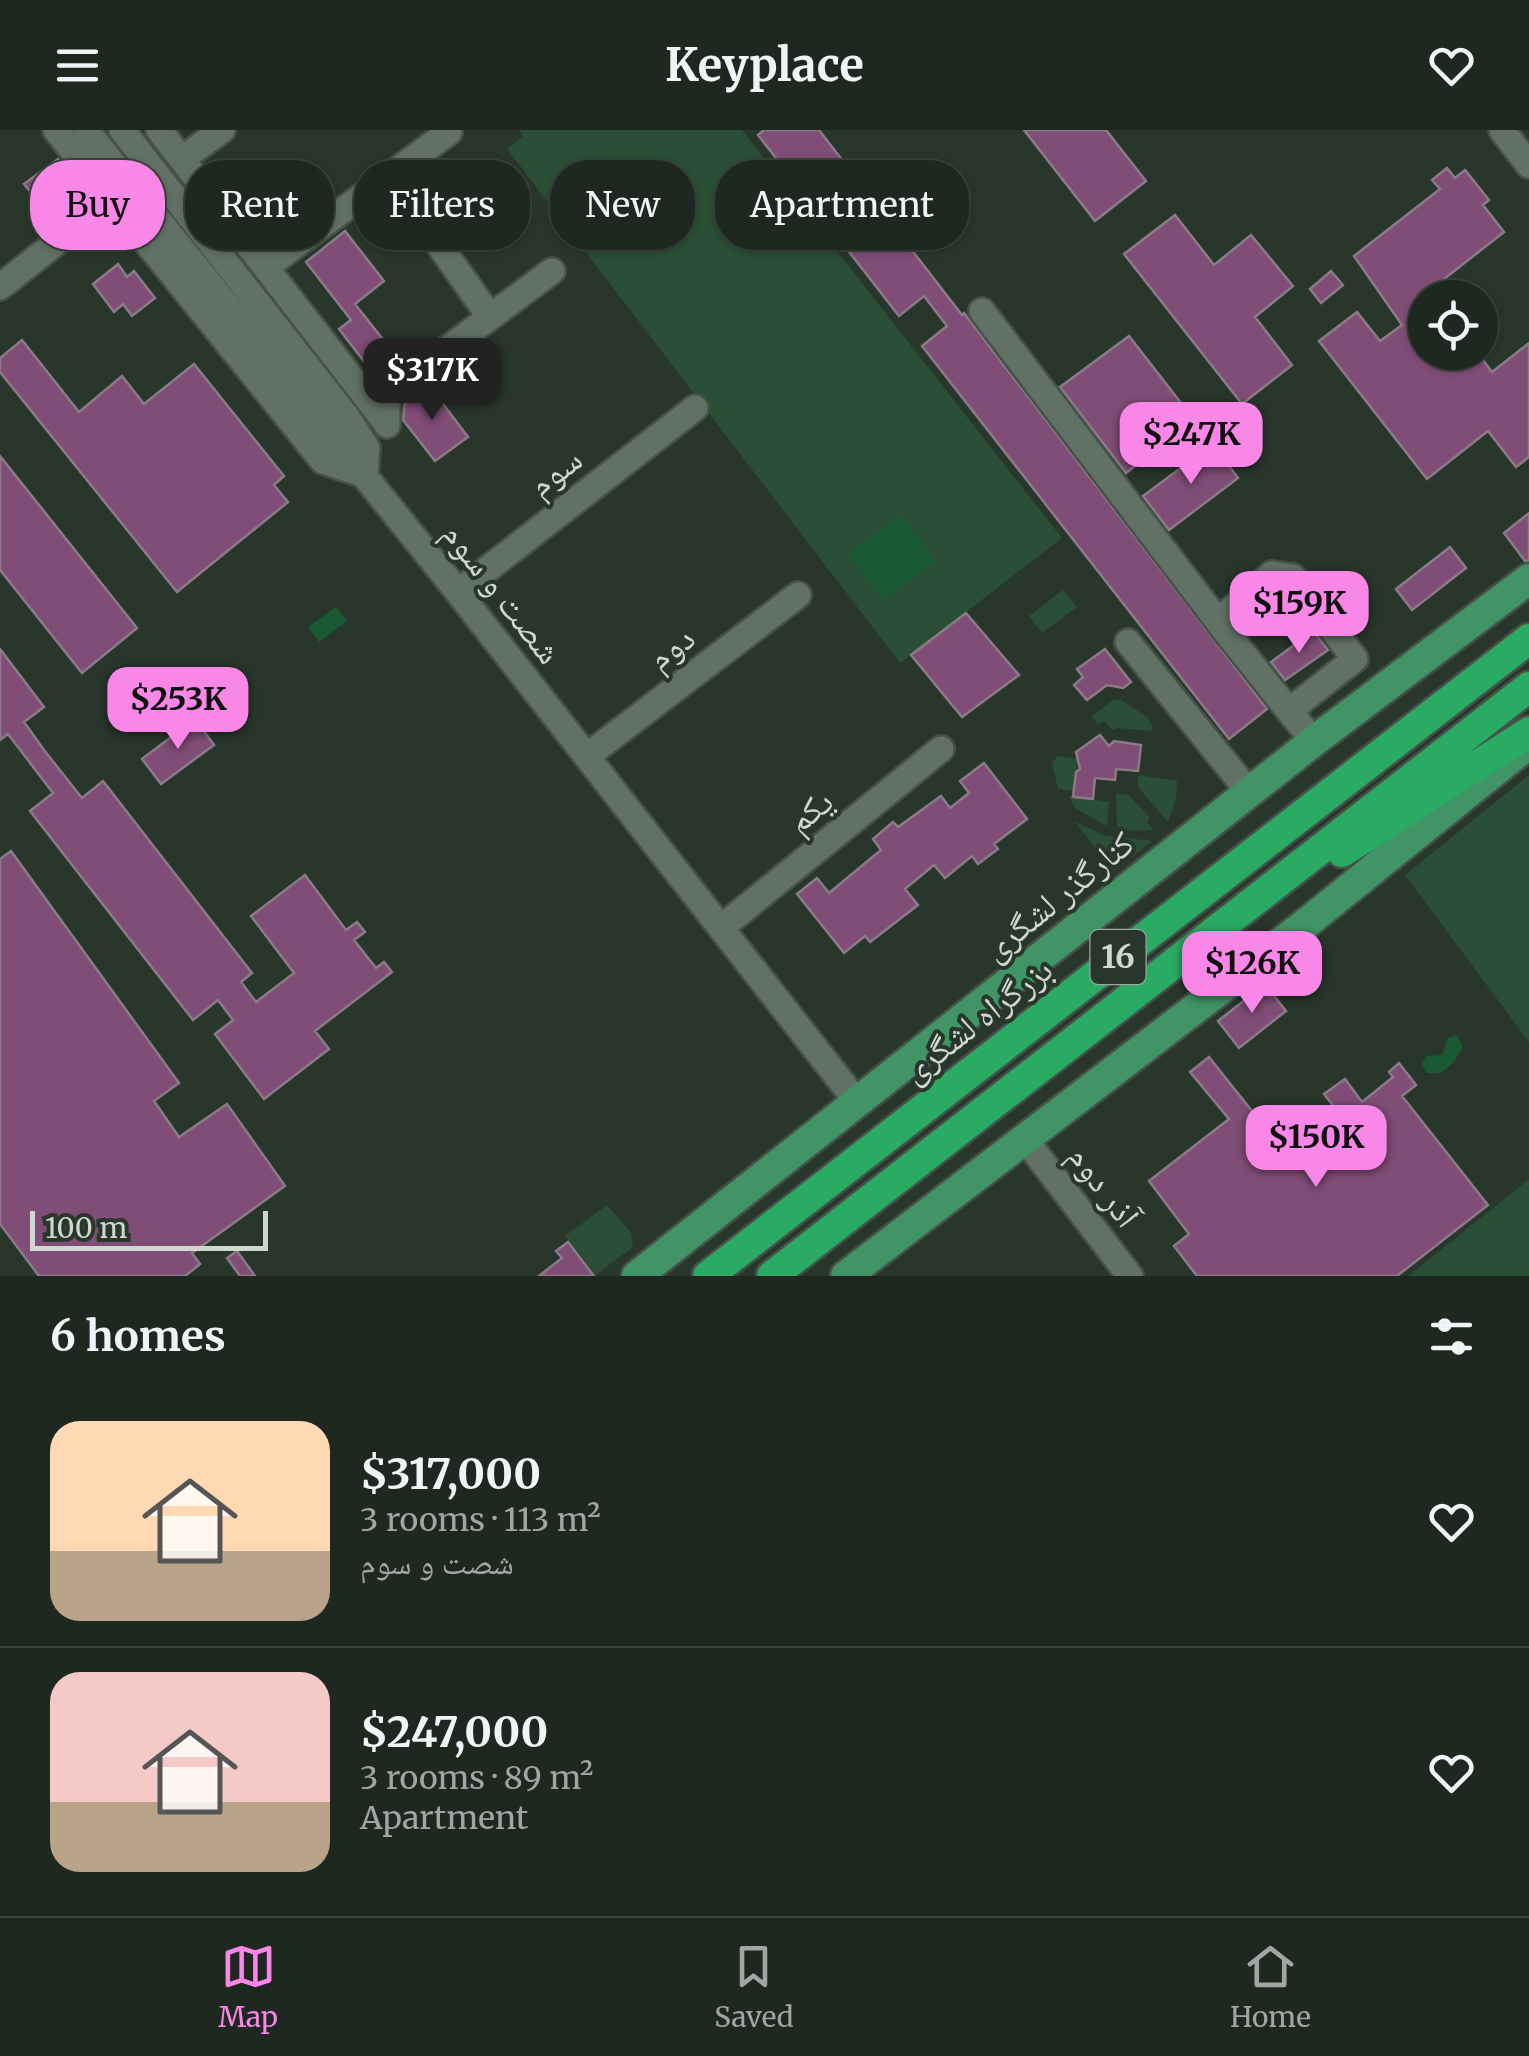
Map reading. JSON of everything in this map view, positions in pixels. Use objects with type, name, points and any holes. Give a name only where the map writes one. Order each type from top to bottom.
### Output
[{"type":"highway","name":"بزرگراه لشگری","points":[[708,1276],[1529,639]]},
{"type":"highway","name":"16","points":[[772,1276],[1529,687]]},
{"type":"highway","points":[[1240,911],[1382,828],[1529,732]]},
{"type":"main road","name":"کنارگذر لشگری","points":[[637,1276],[1314,741],[1529,579]]},
{"type":"main road","points":[[846,1276],[1300,930],[1529,744]]},
{"type":"street","points":[[56,130],[79,160]]},
{"type":"street","name":"شصت و سوم","points":[[86,130],[458,592],[858,1103]]},
{"type":"street","points":[[122,130],[347,418],[368,448],[365,476]]},
{"type":"street","points":[[159,130],[387,424]]},
{"type":"street","points":[[182,159],[222,130]]},
{"type":"street","points":[[1502,130],[1529,165]]},
{"type":"street","points":[[266,267],[448,132]]},
{"type":"street","points":[[0,287],[47,250]]},
{"type":"street","points":[[151,250],[323,461],[365,476]]},
{"type":"street","points":[[443,250],[490,317]]},
{"type":"street","points":[[365,476],[387,424],[387,394],[552,271]]},
{"type":"street","points":[[982,310],[1226,632],[1314,741]]},
{"type":"street","name":"سوم","points":[[458,592],[695,408]]},
{"type":"street","points":[[1226,632],[1226,614],[1272,574],[1293,577],[1355,659],[1289,711]]},
{"type":"street","name":"دوم","points":[[587,756],[798,595]]},
{"type":"street","points":[[1128,642],[1249,792]]},
{"type":"street","name":"یکم","points":[[722,927],[941,749]]},
{"type":"street","name":"آذر دوم","points":[[1024,1138],[1130,1276]]},
{"type":"shaded area","points":[[519,130],[742,130],[766,160],[715,160],[715,250],[836,250],[1062,538],[900,663],[584,250],[695,250],[695,160],[550,160],[550,205],[530,179],[530,160],[515,160],[507,149],[523,136]]},
{"type":"shaded area","points":[[900,514],[936,561],[883,600],[848,553]]},
{"type":"shaded area","points":[[1063,590],[1077,607],[1042,633],[1029,616]]},
{"type":"shaded area","points":[[336,607],[347,621],[319,642],[308,627]]},
{"type":"shaded area","points":[[1120,699],[1148,718],[1151,731],[1112,730],[1104,721],[1098,725],[1092,716]]},
{"type":"shaded area","points":[[1057,756],[1078,759],[1074,791],[1058,789],[1052,764]]},
{"type":"shaded area","points":[[1138,775],[1177,781],[1168,822],[1138,787]]},
{"type":"shaded area","points":[[1529,775],[1529,1042],[1405,875]]},
{"type":"shaded area","points":[[1116,793],[1129,795],[1150,818],[1147,822],[1154,830],[1117,827]]},
{"type":"shaded area","points":[[1069,796],[1109,802],[1107,826],[1075,808]]},
{"type":"shaded area","points":[[1074,821],[1103,835],[1152,841],[1114,871]]},
{"type":"shaded area","points":[[1457,1035],[1463,1047],[1453,1063],[1441,1073],[1427,1073],[1422,1064],[1427,1056],[1442,1055],[1448,1038]]},
{"type":"shaded area","points":[[1529,1179],[1529,1276],[1408,1276]]},
{"type":"shaded area","points":[[607,1205],[631,1233],[633,1247],[596,1275],[565,1236]]},
{"type":"building","points":[[764,130],[819,130],[842,160],[777,160],[758,135]]},
{"type":"building","points":[[1024,130],[1106,130],[1146,181],[1095,221]]},
{"type":"building","points":[[1447,168],[1455,178],[1465,170],[1489,200],[1483,205],[1504,232],[1443,280],[1408,280],[1408,370],[1492,372],[1529,343],[1529,457],[1516,467],[1488,431],[1427,479],[1319,341],[1357,312],[1380,341],[1402,325],[1354,256],[1440,189],[1432,180]]},
{"type":"building","points":[[1175,215],[1214,265],[1251,235],[1293,286],[1255,317],[1292,365],[1242,404],[1124,254]]},
{"type":"building","points":[[345,231],[354,243],[354,250],[360,250],[384,281],[355,304],[400,361],[390,369],[366,364],[339,329],[351,320],[306,262],[321,250],[334,250],[334,240]]},
{"type":"building","points":[[848,250],[912,250],[1267,709],[1229,739],[922,346],[947,326],[924,296],[899,316]]},
{"type":"building","points":[[118,264],[127,277],[134,271],[155,298],[132,316],[123,304],[114,312],[93,284]]},
{"type":"building","points":[[1331,271],[1343,285],[1321,303],[1310,289]]},
{"type":"building","points":[[1129,336],[1195,421],[1126,473],[1060,387]]},
{"type":"building","points":[[22,340],[79,412],[122,376],[144,404],[194,364],[284,476],[274,485],[288,502],[177,592],[0,372],[0,358]]},
{"type":"building","points":[[428,384],[468,437],[435,461],[403,420],[405,401]]},
{"type":"building","points":[[1213,444],[1238,478],[1169,530],[1143,496]]},
{"type":"building","points":[[0,456],[137,628],[82,673],[0,570]]},
{"type":"building","points":[[1529,513],[1529,561],[1525,561],[1504,533]]},
{"type":"building","points":[[1450,547],[1466,568],[1412,610],[1396,589]]},
{"type":"building","points":[[966,613],[1019,675],[962,717],[911,655]]},
{"type":"building","points":[[1313,631],[1328,650],[1285,680],[1271,662]]},
{"type":"building","points":[[0,649],[44,707],[24,722],[44,750],[82,798],[103,781],[252,973],[241,982],[256,1002],[294,973],[251,916],[305,875],[346,930],[357,922],[365,932],[354,940],[376,968],[384,962],[392,972],[315,1031],[329,1049],[264,1099],[215,1034],[233,1020],[218,1000],[193,1020],[30,811],[53,793],[8,734],[0,740]]},
{"type":"building","points":[[1105,649],[1131,682],[1123,688],[1107,685],[1087,700],[1074,685],[1083,677],[1077,669]]},
{"type":"building","points":[[195,719],[214,745],[161,784],[142,759]]},
{"type":"building","points":[[1100,735],[1109,746],[1114,741],[1141,745],[1138,771],[1116,769],[1115,780],[1095,778],[1093,799],[1073,797],[1076,772],[1080,769],[1076,752]]},
{"type":"building","points":[[984,763],[1027,819],[994,844],[998,849],[978,864],[972,856],[945,878],[934,865],[905,889],[918,905],[870,942],[865,936],[844,953],[797,894],[817,878],[829,893],[881,850],[873,839],[893,822],[898,827],[941,796],[950,808],[969,793],[960,781]]},
{"type":"building","points":[[11,851],[179,1083],[154,1101],[179,1137],[227,1104],[285,1186],[192,1253],[200,1264],[185,1276],[39,1276],[0,1224],[0,859]]},
{"type":"building","points":[[1265,984],[1286,1011],[1239,1048],[1218,1021]]},
{"type":"building","points":[[1209,1057],[1275,1140],[1289,1129],[1303,1147],[1342,1117],[1324,1094],[1345,1079],[1362,1102],[1393,1077],[1389,1072],[1399,1063],[1416,1085],[1402,1096],[1488,1205],[1397,1276],[1197,1276],[1174,1246],[1189,1234],[1149,1181],[1229,1119],[1190,1072]]},
{"type":"building","points":[[568,1242],[594,1276],[539,1276],[562,1258],[556,1251]]},
{"type":"building","points":[[237,1251],[255,1276],[240,1276],[227,1258]]}]
